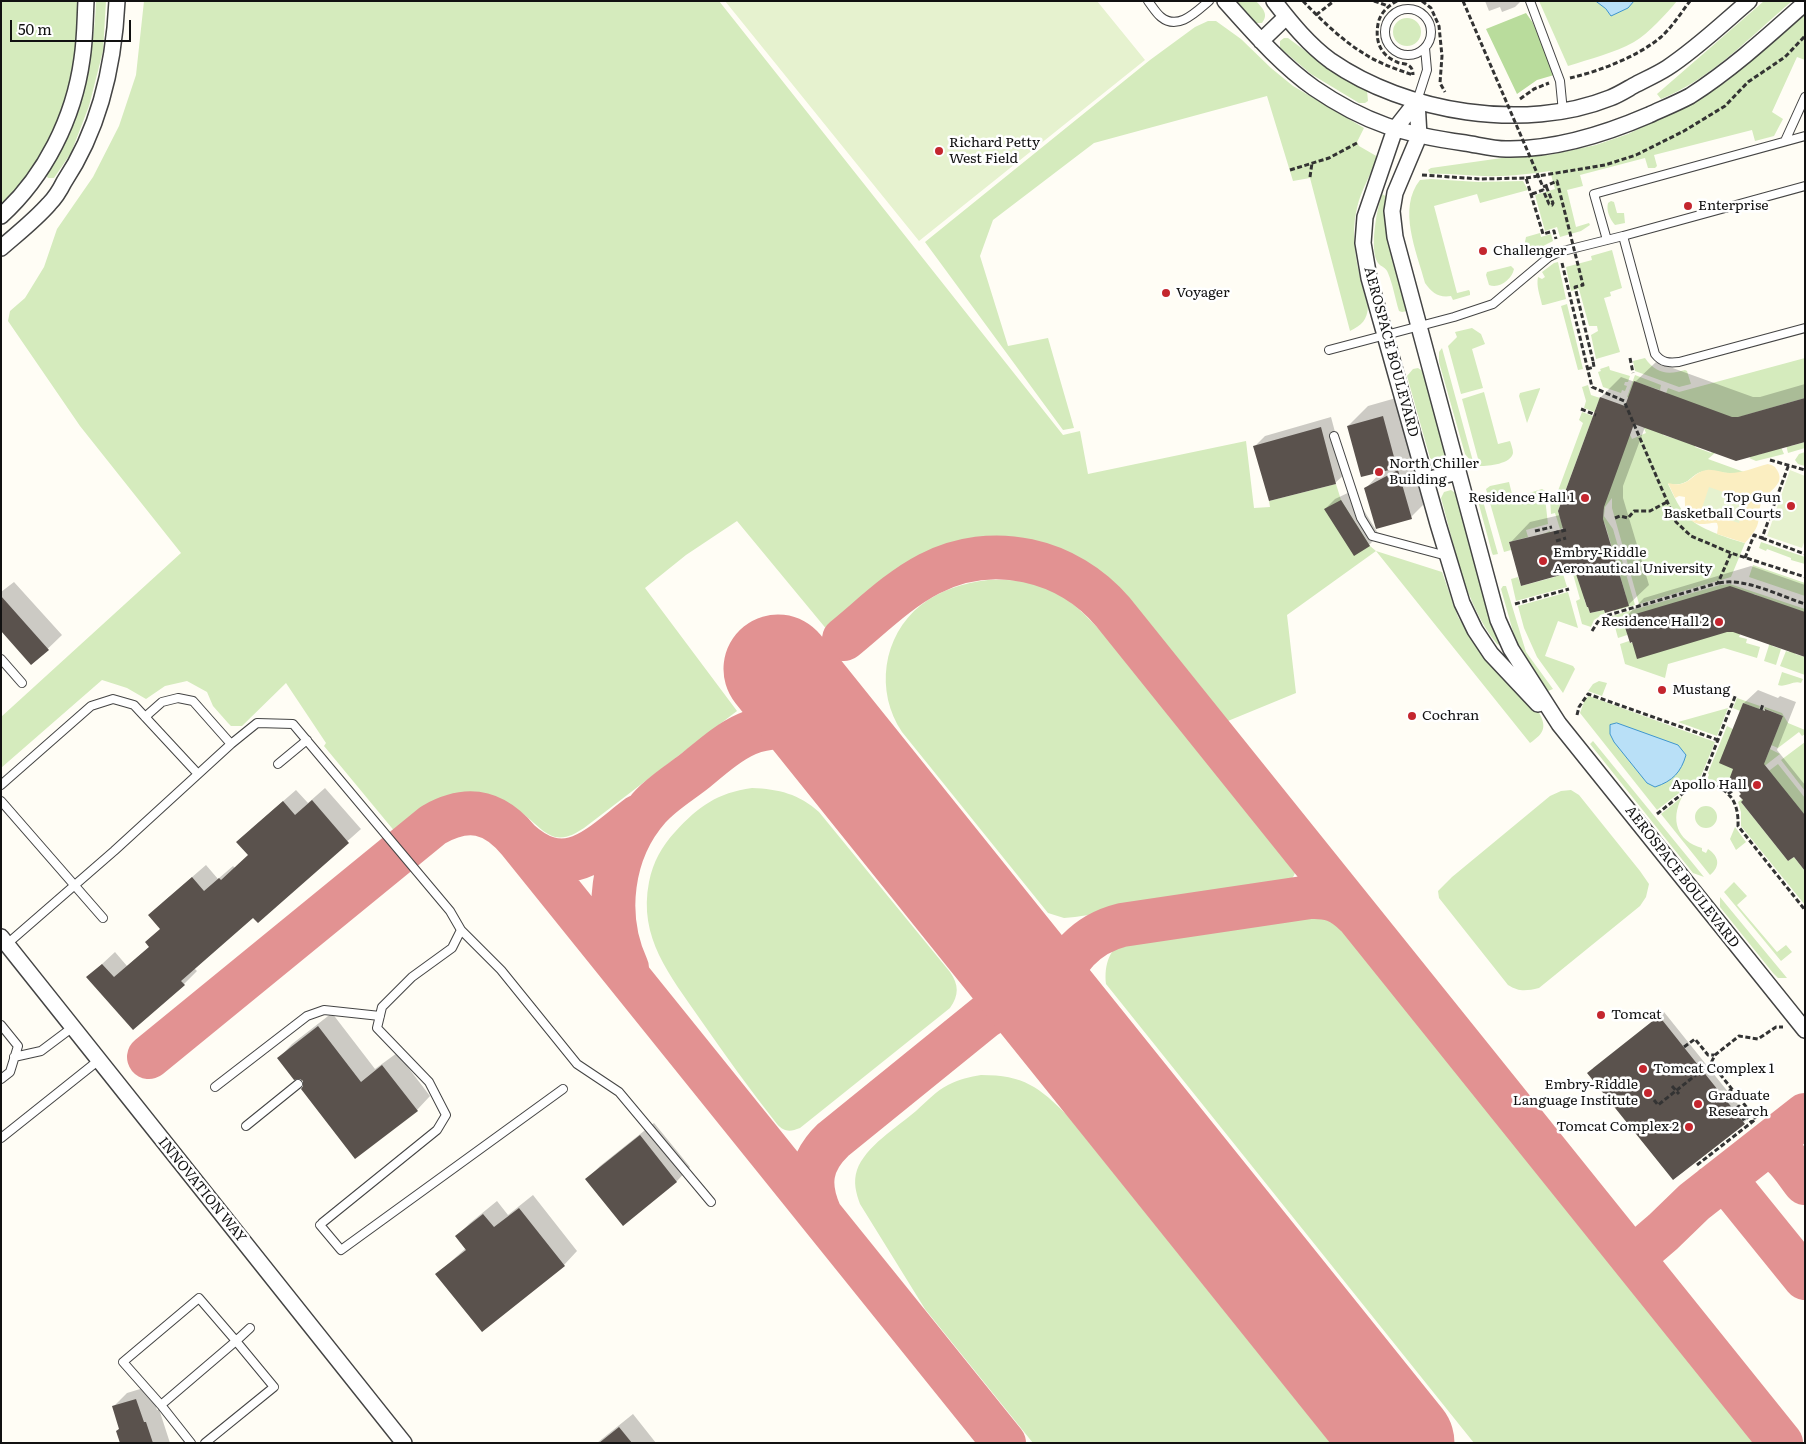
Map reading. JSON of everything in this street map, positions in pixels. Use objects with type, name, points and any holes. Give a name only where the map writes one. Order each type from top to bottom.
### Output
[{"type":"street","points":[[1,216],[15,204],[45,164],[63,127],[72,101],[82,59],[86,1]]},
{"type":"street","points":[[1,248],[51,203],[75,166],[96,122],[108,77],[116,28],[117,1]]},
{"type":"street","points":[[1225,1],[1274,55],[1313,88],[1356,114],[1419,136],[1506,149],[1549,146],[1572,141],[1629,124],[1688,97],[1737,63],[1805,3]]},
{"type":"street","points":[[1274,1],[1297,30],[1331,60],[1358,77],[1417,101],[1439,107],[1493,114],[1563,112],[1610,98],[1666,68],[1749,1]]},
{"type":"street","points":[[1261,41],[1286,17]]},
{"type":"street","name":"AEROSPACE BOULEVARD","points":[[1417,101],[1419,136],[1395,193],[1392,211],[1395,238],[1498,620],[1510,649],[1559,724],[1805,1030]]},
{"type":"street","name":"AEROSPACE BOULEVARD","points":[[1417,101],[1395,129],[1365,217],[1363,243],[1369,278],[1462,603],[1475,630],[1491,654],[1559,724]]},
{"type":"street","points":[[1426,480],[1458,472]]},
{"type":"street","name":"INNOVATION WAY","points":[[4,941],[404,1443]]},
{"type":"lane","points":[[1148,1],[1161,17],[1174,22],[1191,17],[1209,1]]},
{"type":"lane","points":[[1530,1],[1560,81],[1563,112]]},
{"type":"lane","points":[[1415,10],[1427,19],[1431,26],[1429,42],[1425,48],[1412,55],[1405,55],[1392,48],[1386,36],[1386,28],[1393,16],[1399,11],[1415,10]]},
{"type":"lane","name":"AEROSPACE BOULEVARD","points":[[1417,101],[1427,70],[1425,48]]},
{"type":"lane","points":[[1785,141],[1805,97]]},
{"type":"lane","points":[[1607,240],[1594,194],[1805,136]]},
{"type":"lane","points":[[1329,350],[1473,312],[1493,304],[1549,257],[1559,252],[1805,186]]},
{"type":"lane","points":[[1623,236],[1655,354],[1659,359],[1668,363],[1679,362],[1805,328]]},
{"type":"lane","points":[[1334,436],[1361,518],[1372,536],[1447,556]]},
{"type":"lane","points":[[1,659],[22,683]]},
{"type":"lane","points":[[145,717],[162,702],[178,698],[194,701],[231,744]]},
{"type":"lane","points":[[1,785],[91,706],[113,699],[134,705],[198,774]]},
{"type":"lane","points":[[4,941],[114,852],[231,744],[257,723],[293,724],[450,912],[461,930],[500,970],[577,1064],[619,1092],[711,1202]]},
{"type":"lane","points":[[278,764],[307,740]]},
{"type":"lane","points":[[1,801],[103,918]]},
{"type":"lane","points":[[461,930],[452,948],[412,977],[382,1007],[377,1028],[429,1082],[446,1115],[437,1130],[321,1224],[341,1250],[564,1089]]},
{"type":"lane","points":[[215,1087],[307,1016],[324,1010],[380,1016]]},
{"type":"lane","points":[[1,1025],[18,1046],[10,1072],[1,1079]]},
{"type":"lane","points":[[14,1057],[41,1051],[73,1027]]},
{"type":"lane","points":[[1,1138],[99,1060]]},
{"type":"lane","points":[[246,1126],[298,1084]]},
{"type":"lane","points":[[191,1443],[124,1362],[199,1298],[274,1387],[205,1443]]},
{"type":"lane","points":[[161,1406],[250,1328]]},
{"type":"path","points":[[1303,1],[1316,15],[1361,52],[1413,75],[1412,69],[1408,64],[1399,63],[1388,58],[1379,47],[1376,35],[1379,18],[1388,6],[1397,1]]},
{"type":"path","points":[[1316,15],[1334,1]]},
{"type":"path","points":[[1374,1],[1388,6]]},
{"type":"path","points":[[1422,1],[1431,8]]},
{"type":"path","points":[[1431,1],[1431,8],[1439,26],[1442,56],[1440,84],[1444,91],[1450,95]]},
{"type":"path","points":[[1463,1],[1543,187],[1557,181],[1583,285],[1575,288],[1593,361],[1594,368],[1587,370]]},
{"type":"path","points":[[1502,98],[1521,99],[1534,89],[1589,72],[1631,56],[1662,36],[1690,1]]},
{"type":"path","points":[[1422,175],[1480,179],[1526,178],[1605,164],[1636,155],[1684,132],[1725,106],[1748,82],[1785,57],[1805,36]]},
{"type":"path","points":[[1290,170],[1329,158],[1357,143]]},
{"type":"path","points":[[1310,177],[1312,163]]},
{"type":"path","points":[[1526,178],[1542,234],[1554,231],[1556,239]]},
{"type":"path","points":[[1532,194],[1543,190],[1549,204],[1552,205],[1553,203],[1546,186]]},
{"type":"path","points":[[1561,260],[1592,387],[1624,401],[1676,522],[1691,536],[1745,558],[1805,577]]},
{"type":"path","points":[[1630,358],[1633,373]]},
{"type":"path","points":[[1581,409],[1596,414]]},
{"type":"path","points":[[1770,460],[1805,470]]},
{"type":"path","points":[[1762,538],[1789,464]]},
{"type":"path","points":[[1615,518],[1628,518],[1634,511],[1650,511],[1667,502]]},
{"type":"path","points":[[1535,531],[1552,526]]},
{"type":"path","points":[[1554,533],[1566,530]]},
{"type":"path","points":[[1745,558],[1754,535],[1805,554]]},
{"type":"path","points":[[1556,541],[1566,538]]},
{"type":"path","points":[[1718,583],[1732,553]]},
{"type":"path","points":[[1592,631],[1598,620],[1605,616],[1729,580],[1805,604]]},
{"type":"path","points":[[1515,604],[1570,589]]},
{"type":"path","points":[[1577,716],[1579,707],[1588,694],[1718,740]]},
{"type":"path","points":[[1701,783],[1736,694]]},
{"type":"path","points":[[1761,710],[1763,704]]},
{"type":"path","points":[[1657,814],[1692,786],[1701,783],[1713,784],[1722,788],[1737,808],[1738,826],[1805,910]]},
{"type":"path","points":[[1728,794],[1736,788]]},
{"type":"path","points":[[1654,1100],[1658,1105],[1710,1063],[1715,1054],[1740,1036],[1758,1040],[1776,1027],[1786,1026]]},
{"type":"path","points":[[1684,1047],[1695,1039],[1708,1055],[1715,1054]]},
{"type":"path","points":[[1697,1165],[1756,1119],[1710,1063]]},
{"type":"path","points":[[1672,1086],[1679,1094]]},
{"type":"path","points":[[1723,1096],[1732,1089]]},
{"type":"path","points":[[1742,1120],[1745,1118],[1737,1108],[1738,1106],[1751,1122]]},
{"type":"green space","points":[[1,1],[86,1],[63,127],[1,216]]},
{"type":"green space","points":[[96,1],[106,1],[103,51],[89,106],[71,153],[54,178],[48,178],[46,175],[66,134],[82,91],[92,47]]},
{"type":"green space","points":[[144,1],[719,1],[1063,435],[1080,431],[1088,474],[1246,441],[1254,508],[1270,507],[1269,501],[1336,484],[1341,500],[1370,546],[1376,551],[1287,615],[1296,693],[1223,723],[1201,687],[1133,604],[1070,554],[1012,540],[956,547],[900,567],[828,631],[737,521],[686,555],[645,588],[737,711],[584,828],[567,837],[555,837],[547,834],[519,811],[503,801],[475,794],[455,797],[439,803],[396,833],[324,746],[326,743],[286,683],[242,726],[231,726],[213,706],[207,692],[187,681],[165,686],[146,699],[127,688],[102,680],[1,768],[1,717],[181,553],[80,426],[8,321],[10,311],[25,298],[44,267],[57,229],[93,177],[119,126],[136,75]]},
{"type":"green space","name":"Richard Petty West Field","points":[[725,1],[1097,1],[1145,60],[919,241]]},
{"type":"green space","points":[[1237,1],[1256,1],[1265,14],[1262,23],[1255,23]]},
{"type":"green space","points":[[1539,1],[1677,1],[1663,17],[1634,42],[1610,53],[1568,66]]},
{"type":"green space","points":[[1764,1],[1792,1],[1714,68],[1697,80],[1661,99],[1657,94]]},
{"type":"green space","points":[[1526,13],[1533,23],[1554,75],[1537,80],[1517,94],[1486,29]]},
{"type":"green space","points":[[1805,14],[1805,60],[1797,57],[1772,112],[1783,119],[1774,136],[1755,141],[1752,130],[1654,155],[1657,166],[1655,168],[1648,168],[1645,158],[1580,175],[1583,186],[1567,190],[1576,227],[1589,223],[1590,225],[1581,231],[1560,237],[1557,227],[1545,231],[1535,195],[1555,189],[1550,171],[1517,175],[1477,176],[1430,174],[1428,170],[1509,157],[1549,155],[1596,145],[1628,134],[1693,103],[1727,81]]},
{"type":"green space","points":[[1407,18],[1417,22],[1421,32],[1417,42],[1407,46],[1397,42],[1393,32],[1397,22]]},
{"type":"green space","points":[[1208,21],[1216,21],[1241,39],[1293,86],[1364,128],[1357,142],[1359,146],[1378,157],[1361,195],[1355,220],[1356,258],[1368,307],[1365,319],[1358,327],[1350,331],[1310,178],[1293,181],[1267,96],[1094,143],[993,220],[980,256],[1008,346],[1048,338],[1074,428],[1063,430],[925,242],[1150,60],[1195,27]]},
{"type":"green space","points":[[1288,38],[1331,70],[1367,90],[1368,101],[1359,103],[1311,74],[1280,48],[1280,41]]},
{"type":"green space","points":[[1420,180],[1478,182],[1523,181],[1528,190],[1480,203],[1477,194],[1434,206],[1457,293],[1469,290],[1470,292],[1470,295],[1453,300],[1451,296],[1436,294],[1425,283],[1411,231],[1409,217],[1413,191]]},
{"type":"green space","points":[[1382,194],[1387,197],[1385,224],[1408,307],[1407,311],[1402,312],[1399,311],[1387,271],[1378,263],[1375,257],[1375,229]]},
{"type":"green space","points":[[1614,202],[1617,213],[1624,213],[1625,223],[1615,225],[1608,209],[1608,203]]},
{"type":"green space","points":[[1540,233],[1541,237],[1551,234],[1553,241],[1529,252],[1525,242],[1526,237]]},
{"type":"green space","points":[[1612,250],[1622,288],[1610,292],[1611,296],[1604,298],[1620,352],[1596,359],[1591,335],[1598,331],[1597,326],[1589,326],[1579,289],[1571,291],[1566,267],[1592,260],[1591,256]]},
{"type":"green space","points":[[1558,262],[1566,299],[1542,305],[1538,277],[1542,279],[1545,277],[1542,272]]},
{"type":"green space","points":[[1511,266],[1514,269],[1508,280],[1497,286],[1489,285],[1487,272]]},
{"type":"green space","points":[[1567,304],[1583,369],[1578,370],[1561,306]]},
{"type":"green space","points":[[1472,328],[1481,334],[1485,344],[1472,349],[1483,388],[1461,394],[1448,346],[1457,337],[1455,332]]},
{"type":"green space","points":[[1442,348],[1474,465],[1465,454],[1439,362],[1439,352]]},
{"type":"green space","points":[[1645,358],[1654,367],[1663,372],[1687,371],[1691,384],[1679,387],[1635,371],[1633,361]]},
{"type":"green space","points":[[1805,358],[1805,398],[1739,417],[1731,417],[1665,396],[1668,388],[1679,392]]},
{"type":"green space","points":[[1609,366],[1610,370],[1630,376],[1628,382],[1625,382],[1624,385],[1627,386],[1625,391],[1622,390],[1621,393],[1603,387],[1598,372],[1601,371],[1600,369]]},
{"type":"green space","points":[[1418,368],[1424,372],[1446,453],[1440,461],[1434,461],[1430,458],[1407,376],[1413,369]]},
{"type":"green space","points":[[1635,375],[1661,385],[1660,390],[1635,382],[1631,399],[1627,397]]},
{"type":"green space","points":[[1588,385],[1591,395],[1600,398],[1595,410],[1597,413],[1584,408],[1586,401],[1582,387]]},
{"type":"green space","points":[[1540,388],[1527,423],[1519,396],[1520,393]]},
{"type":"green space","points":[[1484,392],[1498,444],[1510,441],[1513,453],[1504,462],[1480,466],[1462,399]]},
{"type":"green space","points":[[1582,412],[1593,416],[1558,511],[1563,528],[1560,529],[1555,513],[1551,514],[1550,498],[1555,499],[1583,423],[1579,420]]},
{"type":"green space","points":[[1637,412],[1663,435],[1695,445],[1695,447],[1711,453],[1712,451],[1716,452],[1708,459],[1744,472],[1725,473],[1707,471],[1699,473],[1681,484],[1668,484],[1680,508],[1696,524],[1724,537],[1745,543],[1731,577],[1639,604],[1612,508],[1612,498],[1605,507],[1604,516],[1613,529],[1635,605],[1614,611],[1611,600],[1626,596],[1605,524],[1601,519],[1603,518],[1604,509],[1601,508],[1622,418],[1632,439],[1646,433]]},
{"type":"green space","points":[[1805,442],[1805,448],[1788,453],[1786,445],[1791,446]]},
{"type":"green space","points":[[1781,447],[1784,454],[1756,461],[1749,458],[1750,455],[1758,455]]},
{"type":"green space","points":[[1805,452],[1805,466],[1798,464],[1795,460],[1799,454]]},
{"type":"green space","name":"Top Gun Basketball Courts","points":[[1790,470],[1805,476],[1805,540],[1802,548],[1767,536]]},
{"type":"green space","points":[[1509,482],[1513,498],[1542,489],[1547,492],[1545,498],[1548,524],[1526,530],[1528,537],[1509,542],[1511,550],[1504,552],[1486,489],[1490,486]]},
{"type":"green space","points":[[1709,487],[1746,500],[1739,523],[1701,511]]},
{"type":"green space","points":[[1451,490],[1457,494],[1500,642],[1499,645],[1476,611],[1456,555],[1441,498],[1444,492]]},
{"type":"green space","points":[[1481,494],[1498,554],[1493,555],[1492,553],[1478,501]]},
{"type":"green space","points":[[1550,531],[1567,587],[1516,601],[1511,579],[1518,577],[1521,586],[1555,577],[1543,534]]},
{"type":"green space","points":[[1564,542],[1587,598],[1584,599],[1590,613],[1604,610],[1605,613],[1594,620],[1591,627],[1582,624],[1576,601],[1580,599]]},
{"type":"green space","points":[[1761,542],[1805,557],[1805,564],[1767,549],[1766,551],[1759,548]]},
{"type":"green space","points":[[1376,551],[1442,572],[1458,617],[1489,664],[1538,711],[1543,721],[1543,729],[1539,736],[1530,743]]},
{"type":"green space","points":[[1753,565],[1805,583],[1805,596],[1749,577]]},
{"type":"green space","points":[[988,580],[1006,580],[1039,585],[1063,597],[1088,617],[1162,699],[1292,858],[1295,867],[1293,877],[1282,886],[1075,917],[1064,918],[1048,913],[902,732],[893,716],[888,700],[886,682],[891,648],[898,632],[908,618],[921,605],[944,591],[961,585]]},
{"type":"green space","points":[[1730,584],[1805,609],[1805,616],[1754,594],[1627,632],[1627,635],[1618,638],[1612,616],[1720,585]]},
{"type":"green space","points":[[1503,586],[1506,586],[1526,652],[1553,689],[1548,691],[1516,642],[1501,589]]},
{"type":"green space","points":[[1568,592],[1578,628],[1558,621],[1545,656],[1573,666],[1575,669],[1563,693],[1537,657],[1524,628],[1518,606]]},
{"type":"green space","points":[[1735,630],[1741,632],[1739,637],[1747,639],[1746,643],[1760,647],[1757,658],[1724,648],[1668,664],[1665,678],[1625,664],[1620,644],[1629,641],[1630,643],[1724,631],[1734,632]]},
{"type":"green space","points":[[1770,642],[1773,643],[1772,646],[1781,649],[1776,665],[1764,661]]},
{"type":"green space","points":[[1790,649],[1796,651],[1795,654],[1805,657],[1805,675],[1780,666],[1786,651],[1789,652]]},
{"type":"green space","points":[[1782,672],[1803,679],[1801,683],[1795,682],[1784,686],[1778,685]]},
{"type":"green space","points":[[1599,681],[1607,683],[1602,696],[1588,691],[1593,684]]},
{"type":"green space","points":[[1589,696],[1715,742],[1699,781],[1687,787],[1657,810],[1580,713],[1585,699]]},
{"type":"green space","points":[[1737,698],[1760,706],[1759,709],[1743,703],[1740,711],[1733,708]]},
{"type":"green space","points":[[1765,707],[1782,713],[1788,723],[1805,730],[1805,734],[1802,736],[1799,732],[1778,748],[1771,745],[1783,716],[1766,709],[1763,711]]},
{"type":"green space","points":[[1728,708],[1717,736],[1678,722]]},
{"type":"green space","points":[[1727,726],[1733,729],[1733,769],[1728,786],[1707,779]]},
{"type":"green space","points":[[1593,741],[1704,877],[1693,873],[1590,744]]},
{"type":"green space","points":[[1805,742],[1805,791],[1781,760]]},
{"type":"green space","points":[[1770,749],[1780,754],[1762,768]]},
{"type":"green space","points":[[1778,764],[1805,798],[1805,815],[1766,773]]},
{"type":"green space","points":[[752,788],[780,791],[804,801],[819,812],[950,972],[957,990],[950,1008],[800,1128],[790,1131],[780,1127],[767,1111],[678,987],[659,955],[648,921],[649,882],[659,855],[670,837],[692,815],[709,802],[729,793]]},
{"type":"green space","points":[[1571,790],[1579,795],[1640,871],[1649,884],[1646,897],[1640,906],[1539,988],[1519,990],[1508,985],[1439,898],[1438,891],[1452,877],[1550,796],[1561,791]]},
{"type":"green space","points":[[1682,797],[1678,806],[1676,821],[1678,828],[1682,835],[1693,845],[1702,848],[1702,851],[1706,853],[1708,849],[1715,855],[1717,859],[1716,869],[1710,875],[1661,814]]},
{"type":"green space","points":[[1742,799],[1743,801],[1741,802],[1788,861],[1794,857],[1805,871],[1805,905],[1741,826],[1741,812],[1738,802]]},
{"type":"green space","points":[[1706,806],[1714,809],[1717,817],[1714,825],[1706,828],[1698,825],[1695,817],[1698,809]]},
{"type":"green space","points":[[1735,827],[1746,842],[1736,850],[1730,839]]},
{"type":"green space","points":[[1734,882],[1747,896],[1737,905],[1777,952],[1786,945],[1792,952],[1781,961],[1724,892]]},
{"type":"green space","points":[[1720,897],[1787,978],[1778,978],[1773,973],[1720,907]]},
{"type":"green space","points":[[1313,912],[1329,913],[1344,924],[1763,1443],[1474,1443],[1106,984],[1106,970],[1109,957],[1117,946],[1129,938]]},
{"type":"green space","points":[[981,1075],[1009,1077],[1020,1080],[1039,1090],[1068,1116],[1331,1443],[1033,1443],[925,1309],[860,1204],[857,1196],[855,1179],[857,1170],[874,1145],[944,1087],[960,1080]]},
{"type":"sand","points":[[1768,464],[1776,469],[1779,475],[1778,483],[1761,503],[1757,526],[1745,543],[1717,534],[1717,523],[1699,524],[1691,520],[1686,512],[1685,497],[1679,496],[1675,498],[1668,483],[1682,484],[1702,471],[1707,470],[1735,473]]},
{"type":"water","points":[[1596,1],[1634,1],[1628,8],[1611,16]]},
{"type":"water","points":[[1617,723],[1678,745],[1686,755],[1679,771],[1667,782],[1655,787],[1647,783],[1614,742],[1610,734],[1610,725]]},
{"type":"building","name":"Residence Hall 1","points":[[1634,381],[1732,417],[1738,417],[1805,398],[1805,442],[1736,461],[1634,424],[1604,507],[1603,519],[1629,606],[1605,613],[1604,610],[1590,613],[1575,571],[1521,586],[1509,542],[1563,529],[1558,511],[1600,397],[1625,406]]},
{"type":"building","points":[[1383,416],[1397,468],[1361,477],[1347,426]]},
{"type":"building","points":[[1321,427],[1336,484],[1269,501],[1253,446]]},
{"type":"building","points":[[1398,470],[1412,519],[1376,529],[1364,488]]},
{"type":"building","points":[[1341,500],[1370,546],[1354,556],[1324,509]]},
{"type":"building","name":"Residence Hall 2","points":[[1730,586],[1805,612],[1805,657],[1733,632],[1727,632],[1637,659],[1622,618]]},
{"type":"building","points":[[1,596],[49,650],[31,665],[1,631]]},
{"type":"building","name":"Apollo Hall","points":[[1743,703],[1783,716],[1764,764],[1805,815],[1805,871],[1794,857],[1788,861],[1741,802],[1743,800],[1739,796],[1741,794],[1729,780],[1733,769],[1719,763]]},
{"type":"building","points":[[312,800],[349,843],[258,923],[253,918],[181,981],[185,985],[133,1030],[86,977],[102,964],[114,977],[149,947],[145,942],[160,929],[148,915],[192,877],[204,891],[219,878],[221,880],[248,855],[236,842],[283,801],[295,815]]},
{"type":"building","points":[[1659,1016],[1745,1124],[1673,1180],[1587,1073]]},
{"type":"building","points":[[318,1026],[361,1082],[382,1065],[418,1111],[355,1159],[301,1089],[303,1081],[300,1079],[294,1080],[277,1058]]},
{"type":"building","points":[[640,1135],[677,1182],[623,1226],[585,1179]]},
{"type":"building","points":[[519,1208],[565,1266],[482,1332],[435,1274],[466,1250],[455,1236],[483,1214],[494,1227]]},
{"type":"building","points":[[136,1399],[153,1443],[120,1443],[116,1431],[119,1429],[112,1406]]},
{"type":"building","points":[[619,1427],[632,1443],[599,1443]]},
{"type":"taxiway","points":[[844,639],[918,580],[953,564],[978,559],[1003,558],[1028,561],[1052,568],[1074,579],[1095,594],[1113,612],[1781,1443]]},
{"type":"taxiway","points":[[627,968],[619,948],[615,927],[613,906],[615,885],[619,864],[626,844],[636,825],[649,808],[733,741],[758,730],[787,728],[804,731],[825,738],[844,751]]},
{"type":"taxiway","points":[[149,1057],[433,825],[446,819],[469,813],[490,817],[510,831],[519,841],[1004,1443]]},
{"type":"taxiway","points":[[519,841],[537,854],[553,860],[568,860],[583,856],[597,848],[639,816]]},
{"type":"taxiway","points":[[1071,1034],[1063,1011],[1060,983],[1070,960],[1078,950],[1098,934],[1122,925],[1310,897],[1324,897],[1335,900],[1346,906],[1356,915]]},
{"type":"taxiway","points":[[820,1214],[812,1184],[815,1165],[825,1148],[986,1016],[1010,1006],[1032,1007],[1053,1017],[1071,1034]]},
{"type":"taxiway","points":[[1640,1267],[1638,1259],[1642,1250],[1694,1202],[1805,1115]]},
{"type":"taxiway","points":[[1761,1150],[1768,1148],[1780,1153],[1805,1183]]},
{"type":"taxiway","points":[[1713,1187],[1724,1184],[1733,1189],[1805,1278]]},
{"type":"runway","points":[[778,669],[1400,1443]]},
{"type":"place","name":"Richard Petty West Field","points":[[939,151]]},
{"type":"place","name":"Enterprise","points":[[1688,206]]},
{"type":"place","name":"Challenger","points":[[1483,251]]},
{"type":"place","name":"Voyager","points":[[1166,293]]},
{"type":"place","name":"North Chiller Building","points":[[1379,472]]},
{"type":"place","name":"Residence Hall 1","points":[[1585,498]]},
{"type":"place","name":"Top Gun Basketball Courts","points":[[1791,506]]},
{"type":"place","name":"Embry-Riddle Aeronautical University","points":[[1543,561]]},
{"type":"place","name":"Residence Hall 2","points":[[1719,622]]},
{"type":"place","name":"Mustang","points":[[1662,690]]},
{"type":"place","name":"Cochran","points":[[1412,716]]},
{"type":"place","name":"Apollo Hall","points":[[1757,785]]},
{"type":"place","name":"Tomcat","points":[[1601,1015]]},
{"type":"place","name":"Tomcat Complex 1","points":[[1643,1069]]},
{"type":"place","name":"Embry-Riddle Language Institute","points":[[1648,1093]]},
{"type":"place","name":"Graduate Research","points":[[1698,1104]]},
{"type":"place","name":"Tomcat Complex 2","points":[[1689,1127]]}]
